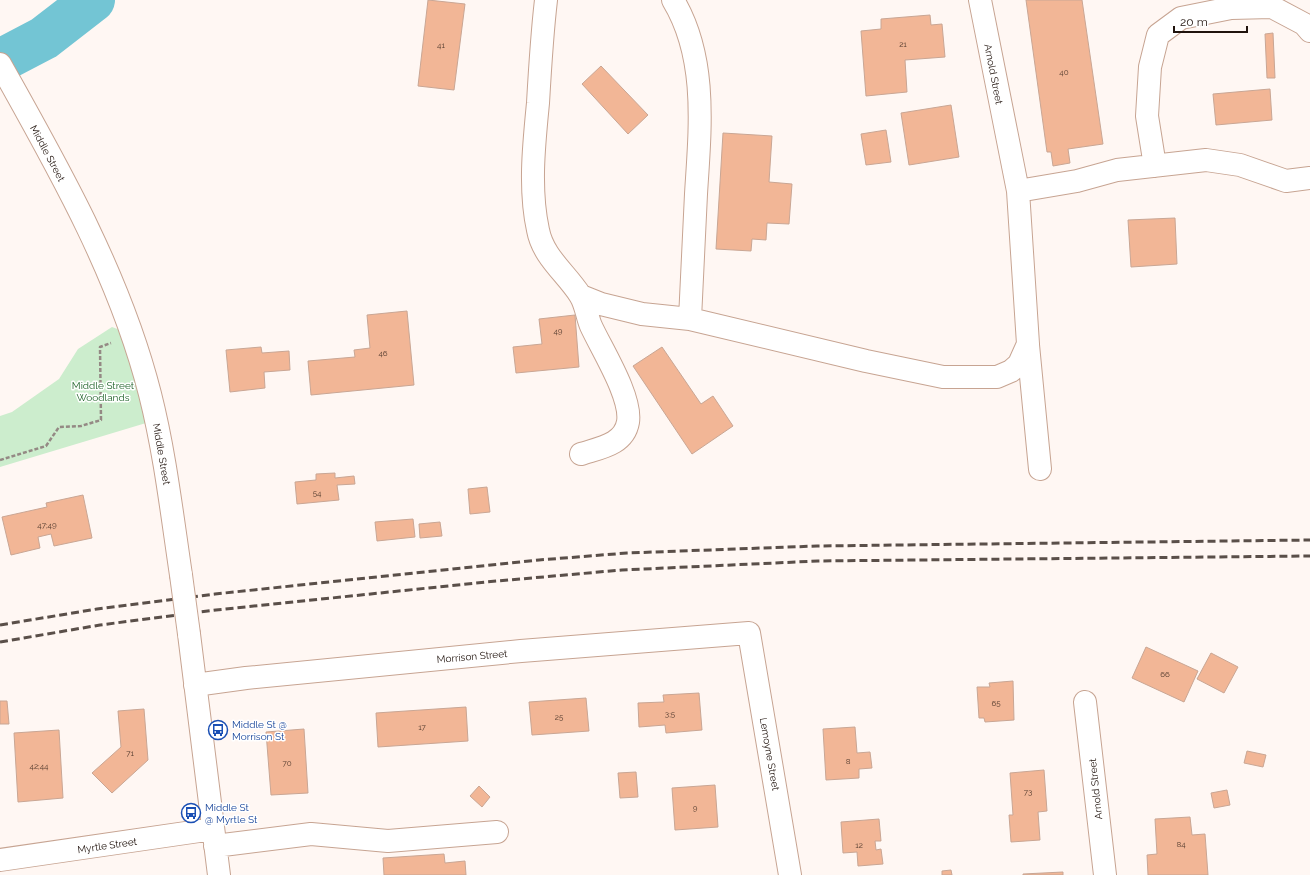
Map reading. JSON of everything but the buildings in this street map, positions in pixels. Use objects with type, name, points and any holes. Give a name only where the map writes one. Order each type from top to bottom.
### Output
[{"type":"street","points":[[546,0],[534,164],[535,206],[538,230],[543,246],[581,296],[590,325],[621,388],[627,410],[628,422],[621,437],[614,443],[581,454]]},
{"type":"street","points":[[673,0],[683,16],[693,44],[698,72],[700,133],[690,319]]},
{"type":"street","name":"Arnold Street","points":[[980,0],[1018,191],[1028,344],[1040,469]]},
{"type":"street","points":[[1155,166],[1148,116],[1150,67],[1158,34],[1181,18],[1231,8],[1272,7],[1304,24],[1310,31]]},
{"type":"street","name":"Middle Street","points":[[0,64],[83,220],[110,276],[132,334],[157,423],[181,575],[219,875]]},
{"type":"street","points":[[1018,191],[1077,181],[1117,170],[1206,160],[1240,164],[1286,181],[1310,178]]},
{"type":"street","points":[[581,296],[601,304],[642,314],[690,319],[866,361],[943,377],[997,377],[1011,371],[1019,364],[1028,344]]},
{"type":"street","name":"Morrison Street","points":[[195,685],[253,677],[514,652],[749,633]]},
{"type":"street","name":"Lemoyne Street","points":[[749,633],[790,875]]},
{"type":"street","name":"Arnold Street","points":[[1085,702],[1105,875]]},
{"type":"street","name":"Myrtle Street","points":[[0,860],[214,837],[311,834],[388,842],[497,832]]},
{"type":"path","points":[[0,460],[46,446],[59,427],[81,426],[101,420],[100,347],[132,334]]},
{"type":"green space","name":"Middle Street Woodlands","points":[[112,327],[131,334],[156,420],[0,467],[0,416],[12,412],[59,379],[78,349]]},
{"type":"waterway","points":[[0,61],[44,38],[93,0]]},
{"type":"railway","points":[[0,625],[97,609],[215,594],[539,560],[627,553],[817,546],[1310,540]]},
{"type":"railway","points":[[0,642],[100,625],[216,610],[486,582],[622,570],[818,561],[1310,556]]},
{"type":"place","name":"Middle St @ Morrison St","points":[[218,730]]},
{"type":"place","name":"Middle St @ Myrtle St","points":[[191,813]]}]
